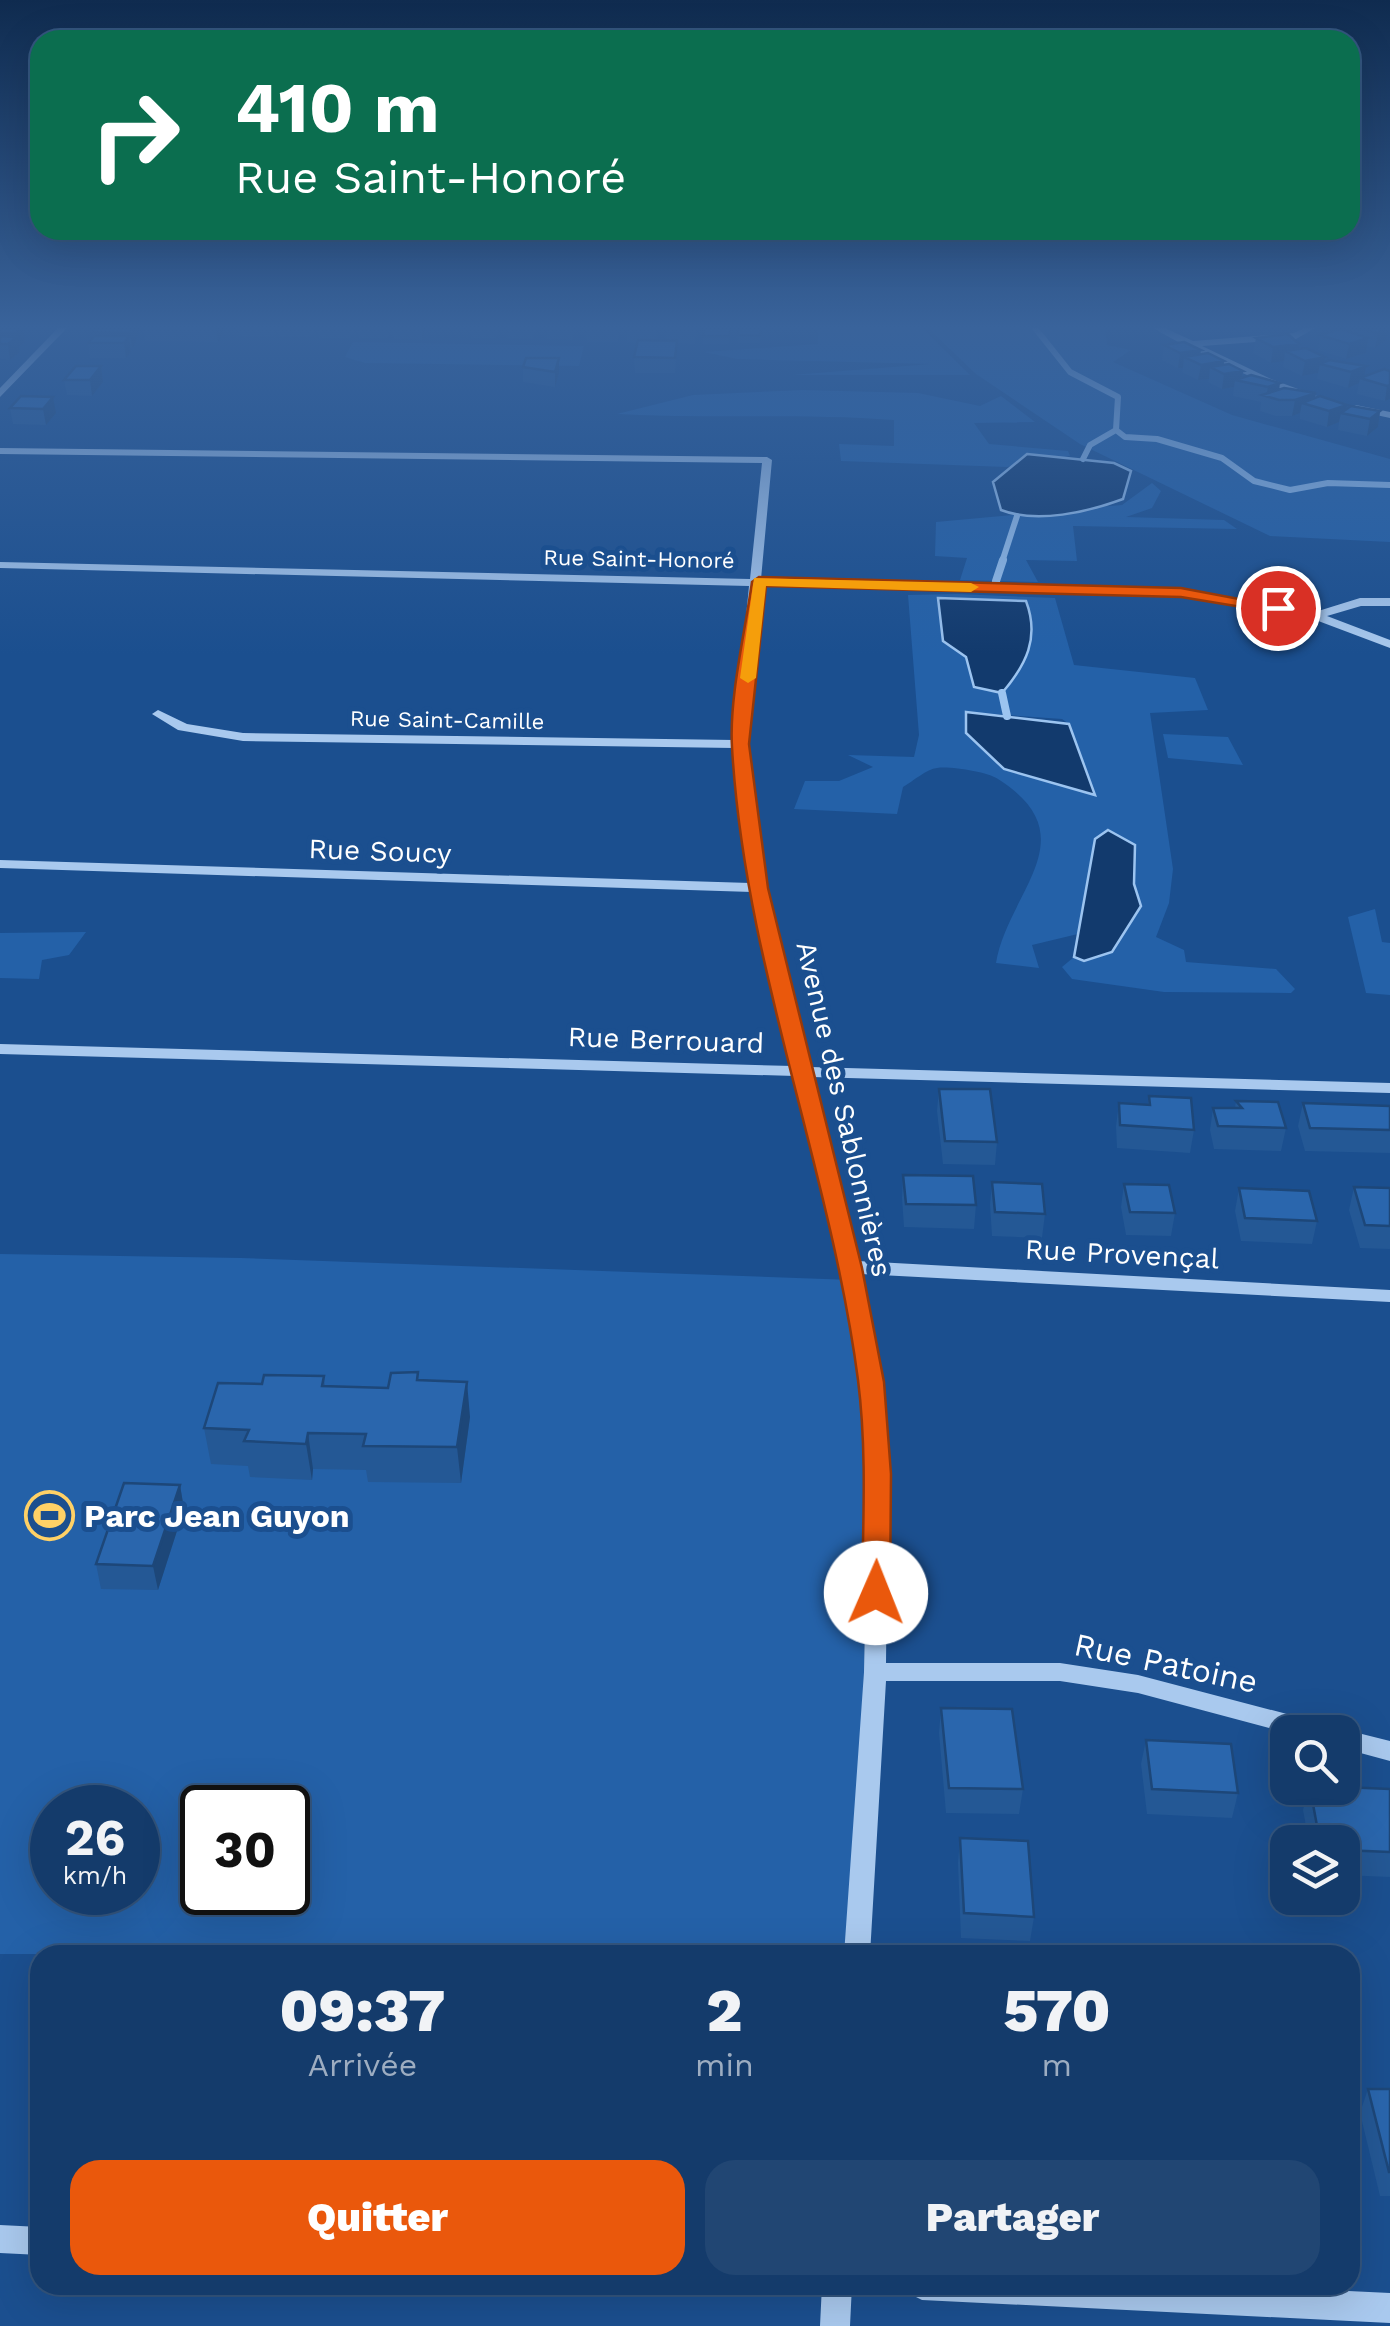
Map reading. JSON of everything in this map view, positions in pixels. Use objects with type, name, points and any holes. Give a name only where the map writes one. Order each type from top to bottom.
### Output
[{"type":"street","name":"Avenue des Sablonnières","points":[[0,451],[768,460],[759,582],[740,744],[758,888],[850,1268],[871,1382],[878,1474],[875,1672],[858,1945]]},
{"type":"street","name":"Rue Saint-Honoré","points":[[0,565],[1181,592],[1316,616],[1390,644]]},
{"type":"street","points":[[1316,616],[1348,605],[1390,602]]},
{"type":"street","name":"Rue Saint-Camille","points":[[158,714],[183,727],[243,737],[740,744]]},
{"type":"street","name":"Rue Soucy","points":[[0,864],[758,888]]},
{"type":"street","name":"Rue Berrouard","points":[[0,1049],[1390,1088]]},
{"type":"street","name":"Rue Provençal","points":[[850,1268],[1390,1296]]},
{"type":"street","name":"Rue Patoine","points":[[875,1672],[1060,1672],[1138,1684],[1270,1719]]},
{"type":"street","points":[[1360,1743],[1390,1751]]},
{"type":"street","points":[[0,2238],[30,2240]]},
{"type":"street","points":[[835,2326],[837,2295]]},
{"type":"street","points":[[1125,2295],[1390,2308]]},
{"type":"shaded area","points":[[894,437],[984,437],[989,444],[1068,451],[1070,456],[1007,467],[841,461],[839,444],[894,446]]},
{"type":"shaded area","points":[[1069,437],[1309,437],[1390,459],[1390,542],[1270,536]]},
{"type":"shaded area","points":[[1027,454],[1114,463],[1131,471],[1123,499],[1079,512],[1046,516],[1001,510],[993,482]]},
{"type":"shaded area","points":[[1152,483],[1161,491],[1152,508],[1126,517],[1224,520],[1237,529],[1073,526],[1077,561],[1026,560],[1038,582],[960,580],[967,558],[935,556],[936,522],[1122,505]]},
{"type":"shaded area","points":[[908,595],[1055,598],[1074,665],[1195,678],[1208,710],[1150,713],[1173,869],[1169,903],[1156,937],[1184,950],[1186,962],[1276,969],[1295,989],[1291,993],[1164,992],[1072,979],[1062,967],[1074,957],[1084,961],[1134,884],[1135,846],[1088,882],[1082,933],[1032,945],[1039,968],[996,963],[1003,937],[1036,866],[1041,844],[1038,822],[1025,801],[993,776],[960,769],[933,769],[903,787],[897,814],[794,809],[805,781],[839,781],[873,767],[848,755],[914,757],[919,735]],"holes":[[[938,598],[1002,693],[974,687],[966,657],[943,641]],[[966,712],[1062,719],[1069,724],[1094,795],[966,733]]]},
{"type":"shaded area","points":[[938,598],[1026,601],[1031,639],[1024,661],[1002,693],[974,687],[966,657],[943,641]]},
{"type":"shaded area","points":[[966,712],[1069,724],[1095,795],[1004,769],[966,733]]},
{"type":"shaded area","points":[[1163,734],[1228,737],[1243,765],[1168,758]]},
{"type":"shaded area","points":[[1108,830],[1135,845],[1134,884],[1141,906],[1112,952],[1084,961],[1074,957],[1095,839]]},
{"type":"shaded area","points":[[1375,909],[1382,942],[1390,943],[1390,995],[1366,993],[1348,917]]},
{"type":"shaded area","points":[[86,932],[69,955],[42,960],[39,979],[0,978],[0,933]]},
{"type":"shaded area","name":"Parc Jean Guyon","points":[[0,1254],[241,1258],[852,1280],[871,1382],[857,1945],[30,1945],[30,1954],[0,1954]]},
{"type":"building","points":[[939,1089],[990,1089],[997,1142],[945,1141]]},
{"type":"building","points":[[1149,1096],[1191,1098],[1194,1130],[1120,1125],[1119,1103],[1150,1105]]},
{"type":"building","points":[[1236,1101],[1278,1102],[1286,1128],[1218,1126],[1213,1108],[1242,1108]]},
{"type":"building","points":[[1303,1103],[1390,1106],[1390,1130],[1310,1128]]},
{"type":"building","points":[[903,1175],[973,1176],[976,1205],[906,1204]]},
{"type":"building","points":[[992,1182],[1042,1184],[1045,1214],[995,1212]]},
{"type":"building","points":[[1124,1184],[1169,1185],[1175,1213],[1130,1212]]},
{"type":"building","points":[[1354,1187],[1390,1188],[1390,1226],[1365,1225]]},
{"type":"building","points":[[1239,1188],[1309,1191],[1317,1221],[1245,1218]]},
{"type":"building","points":[[418,1372],[417,1380],[467,1382],[457,1447],[363,1446],[366,1434],[308,1433],[306,1444],[244,1441],[249,1430],[204,1428],[218,1383],[262,1384],[264,1375],[324,1376],[322,1386],[388,1388],[391,1373]]},
{"type":"building","points":[[124,1483],[180,1485],[153,1566],[96,1564]]},
{"type":"building","points":[[941,1708],[1012,1709],[1023,1789],[949,1788]]},
{"type":"building","points":[[1146,1740],[1231,1744],[1238,1793],[1152,1789]]},
{"type":"building","points":[[1360,1788],[1390,1789],[1390,1852],[1360,1851],[1360,1825],[1317,1825],[1313,1805],[1360,1805]]},
{"type":"building","points":[[960,1838],[1028,1841],[1034,1917],[964,1913]]},
{"type":"building","points":[[1368,2089],[1390,2089],[1390,2172],[1389,2172]]},
{"type":"waterway","points":[[1083,459],[1090,445],[1105,437]]},
{"type":"waterway","points":[[1124,437],[1157,439],[1222,458],[1254,481],[1290,490],[1328,483],[1390,485]]},
{"type":"waterway","points":[[1002,562],[1017,516]]},
{"type":"waterway","points":[[996,581],[1003,560]]},
{"type":"waterway","points":[[1002,693],[1007,716]]},
{"type":"slow traffic","points":[[748,678],[759,582],[971,587]]},
{"type":"place","name":"Parc Jean Guyon","points":[[49,1516]]},
{"type":"route","points":[[876,1593],[878,1474],[871,1382],[850,1268],[758,888],[740,744],[759,582],[1181,592],[1278,608]]}]
